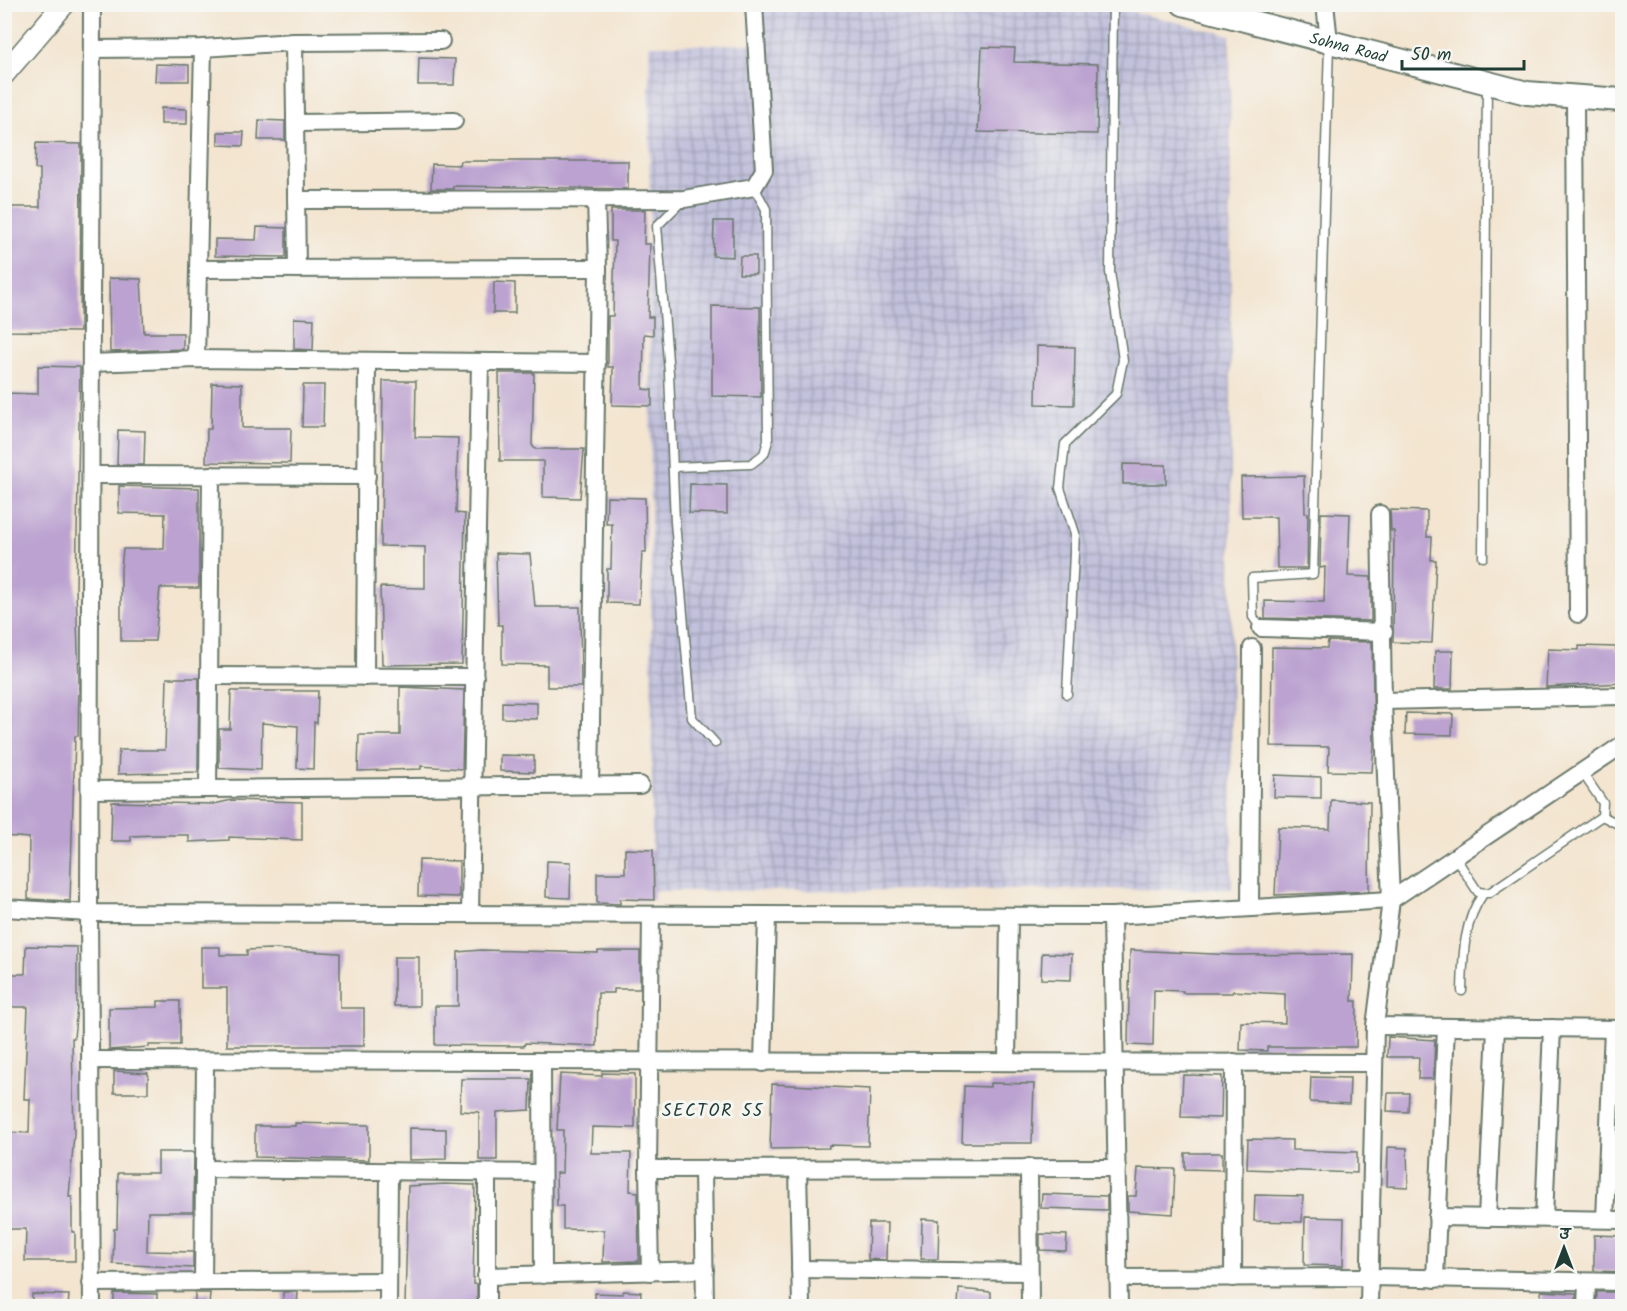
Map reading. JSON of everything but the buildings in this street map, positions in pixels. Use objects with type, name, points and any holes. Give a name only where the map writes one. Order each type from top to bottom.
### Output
[{"type":"main road","name":"Sohna Road","points":[[1183,4],[1527,93],[1623,100]]},
{"type":"street","points":[[4,74],[64,4]]},
{"type":"street","points":[[92,4],[89,913],[92,1306]]},
{"type":"street","points":[[297,200],[684,199],[754,187],[764,170],[754,4]]},
{"type":"street","points":[[1325,4],[1329,41]]},
{"type":"street","points":[[92,49],[203,48],[294,42],[441,41]]},
{"type":"street","points":[[294,42],[297,269]]},
{"type":"street","points":[[196,359],[203,48]]},
{"type":"street","points":[[1575,97],[1578,614]]},
{"type":"street","points":[[296,123],[454,121]]},
{"type":"street","points":[[590,786],[598,268],[596,199]]},
{"type":"street","points":[[198,269],[598,268]]},
{"type":"street","points":[[91,363],[196,359],[597,363]]},
{"type":"street","points":[[365,677],[368,361]]},
{"type":"street","points":[[470,914],[480,362]]},
{"type":"street","points":[[91,475],[367,476]]},
{"type":"street","points":[[208,789],[211,475]]},
{"type":"street","points":[[1369,1306],[1375,1026],[1391,900],[1383,701],[1384,632],[1380,514]]},
{"type":"street","points":[[1261,628],[1384,632]]},
{"type":"street","points":[[1250,908],[1252,648]]},
{"type":"street","points":[[209,676],[475,677]]},
{"type":"street","points":[[1383,701],[1623,696]]},
{"type":"street","points":[[4,908],[89,913],[1112,916],[1391,900],[1623,746]]},
{"type":"street","points":[[90,790],[640,785]]},
{"type":"street","points":[[650,1272],[647,1063],[651,915]]},
{"type":"street","points":[[763,1063],[767,915]]},
{"type":"street","points":[[1007,1062],[1009,916]]},
{"type":"street","points":[[1112,916],[1119,1306]]},
{"type":"street","points":[[1375,1026],[1618,1029],[1605,1219]]},
{"type":"street","points":[[1436,1279],[1446,1027]]},
{"type":"street","points":[[1487,1218],[1496,1028]]},
{"type":"street","points":[[1544,1218],[1552,1028]]},
{"type":"street","points":[[90,1060],[542,1063],[1115,1061],[1373,1063]]},
{"type":"street","points":[[203,1282],[206,1061]]},
{"type":"street","points":[[1233,1278],[1234,1062]]},
{"type":"street","points":[[542,1063],[543,1275]]},
{"type":"street","points":[[1029,1167],[1030,1306]]},
{"type":"street","points":[[648,1168],[1117,1168]]},
{"type":"street","points":[[703,1168],[705,1306]]},
{"type":"street","points":[[798,1168],[801,1306]]},
{"type":"street","points":[[204,1169],[542,1173]]},
{"type":"street","points":[[388,1306],[389,1171]]},
{"type":"street","points":[[487,1173],[487,1306]]},
{"type":"street","points":[[1437,1217],[1623,1220]]},
{"type":"street","points":[[800,1269],[1029,1272]]},
{"type":"street","points":[[486,1276],[705,1270]]},
{"type":"street","points":[[1119,1278],[1371,1277],[1623,1282]]},
{"type":"street","points":[[92,1283],[388,1281]]},
{"type":"street","points":[[1586,1306],[1587,1282]]},
{"type":"lane","points":[[1067,694],[1075,533],[1059,488],[1065,444],[1116,394],[1123,360],[1110,273],[1113,4]]},
{"type":"lane","points":[[1261,628],[1252,617],[1252,578],[1313,574],[1329,41]]},
{"type":"lane","points":[[1483,557],[1486,82]]},
{"type":"lane","points":[[673,467],[751,464],[764,454],[768,441],[766,209],[754,187]]},
{"type":"lane","points":[[684,199],[657,226],[692,718],[715,743]]},
{"type":"lane","points":[[1582,772],[1603,803],[1602,816]]},
{"type":"lane","points":[[1602,816],[1623,826]]},
{"type":"lane","points":[[1455,856],[1478,892],[1489,893],[1602,816]]},
{"type":"lane","points":[[1462,991],[1468,926],[1474,907],[1483,894]]},
{"type":"shaded area","points":[[761,4],[1105,5],[1230,35],[1232,889],[652,891],[649,45],[761,44]]},
{"type":"district","name":"SECTOR 55","points":[[713,1110]]}]
